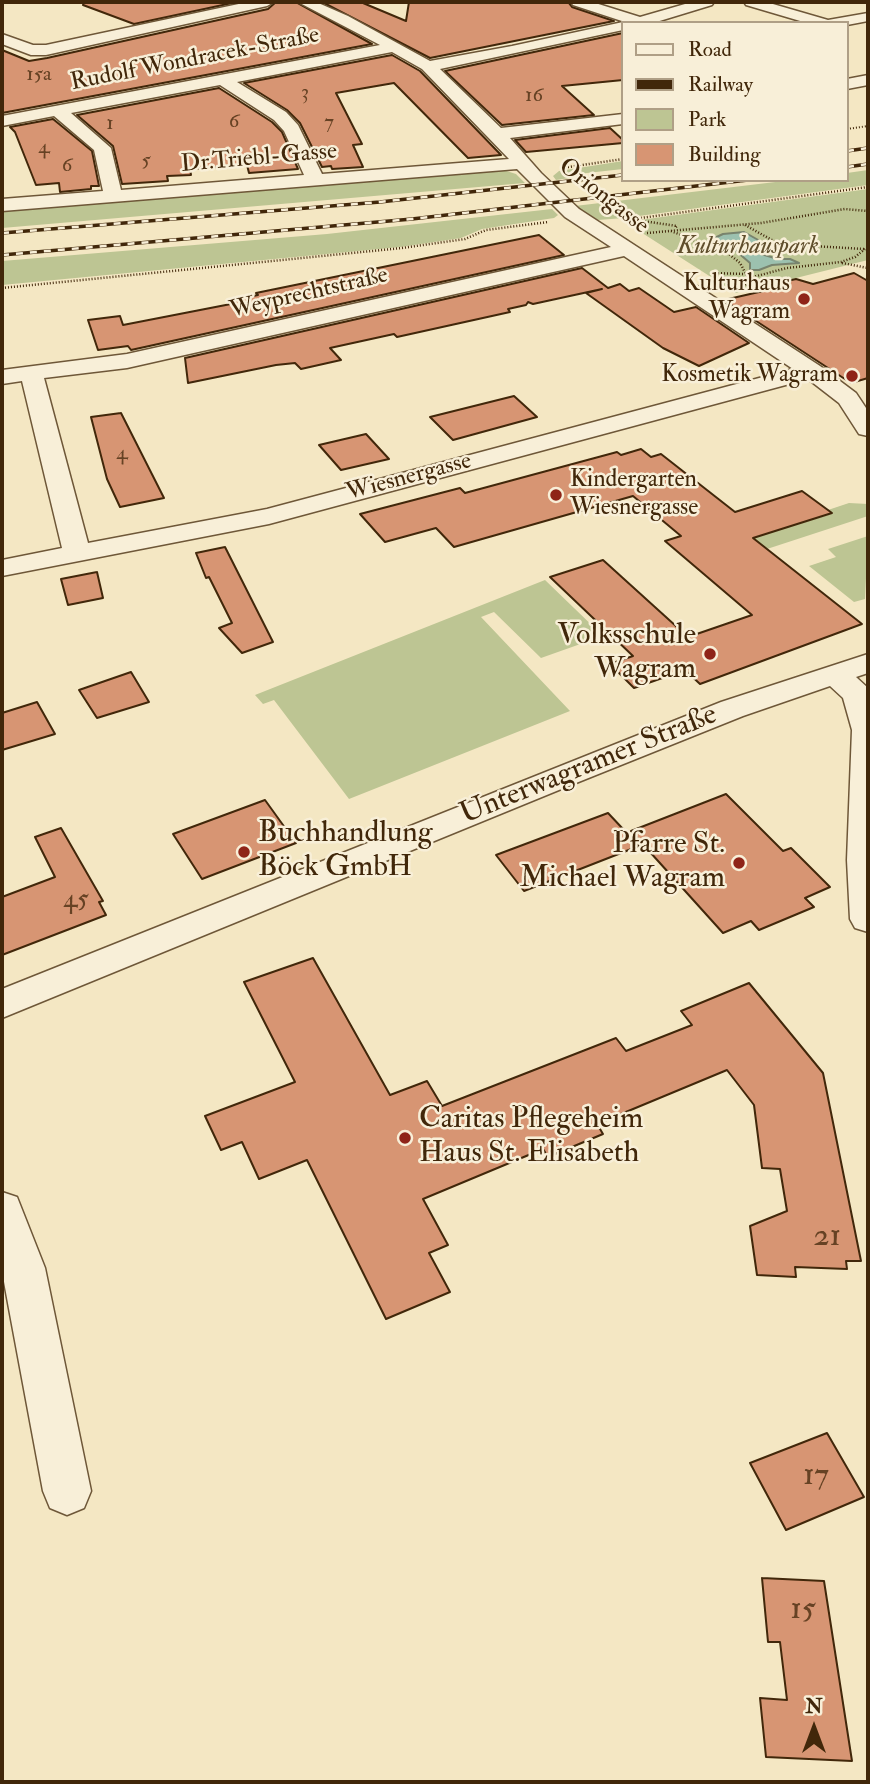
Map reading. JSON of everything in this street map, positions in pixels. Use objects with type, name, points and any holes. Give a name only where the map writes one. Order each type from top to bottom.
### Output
[{"type":"street","points":[[2,39],[31,50],[46,50],[267,2]]},
{"type":"street","name":"Oriongasse","points":[[305,2],[428,66],[497,134],[525,167],[584,221],[812,371],[858,396]]},
{"type":"street","points":[[578,2],[636,21]]},
{"type":"street","points":[[642,21],[707,2]]},
{"type":"street","points":[[751,2],[817,21]]},
{"type":"street","points":[[844,21],[868,17]]},
{"type":"street","points":[[428,66],[512,51],[622,26]]},
{"type":"street","name":"Rudolf Wondracek-Straße","points":[[2,121],[396,47]]},
{"type":"street","points":[[223,80],[280,116],[292,129],[315,179]]},
{"type":"street","points":[[849,84],[868,80]]},
{"type":"street","points":[[58,111],[102,148],[113,196]]},
{"type":"street","points":[[497,134],[622,119]]},
{"type":"street","name":"Dr.Triebl-Gasse","points":[[2,205],[315,179],[525,167]]},
{"type":"street","name":"Weyprechtstraße","points":[[2,377],[127,361],[619,245]]},
{"type":"street","name":"Wiesnergasse","points":[[2,568],[269,516],[812,371]]},
{"type":"street","points":[[32,375],[77,553]]},
{"type":"street","points":[[858,396],[868,429]]},
{"type":"street","name":"Unterwagramer Straße","points":[[2,1004],[732,709],[868,663]]},
{"type":"street","points":[[835,674],[857,694],[868,730],[863,860],[868,919]]},
{"type":"street","points":[[2,1210],[23,1268],[67,1491]]},
{"type":"path","points":[[849,129],[868,126]]},
{"type":"path","points":[[525,167],[622,159]]},
{"type":"path","points":[[2,288],[402,248],[465,239],[486,230],[630,219],[868,187]]},
{"type":"path","points":[[619,245],[674,229],[789,220],[845,209],[868,211]]},
{"type":"path","points":[[630,219],[677,226],[674,229]]},
{"type":"path","points":[[744,224],[779,244],[867,249]]},
{"type":"path","points":[[667,230],[729,254],[740,263],[746,274],[753,277],[787,268],[841,262],[855,257],[867,249],[868,244]]},
{"type":"path","points":[[841,262],[868,268]]},
{"type":"green space","points":[[622,161],[622,169],[569,175],[570,178],[556,180],[553,176],[559,171]]},
{"type":"green space","points":[[497,168],[516,174],[525,183],[2,228],[2,208]]},
{"type":"green space","points":[[868,170],[868,185],[598,220],[575,206],[775,182],[849,182],[849,173]]},
{"type":"green space","name":"Kulturhauspark","points":[[868,189],[868,260],[736,293],[625,222]]},
{"type":"green space","points":[[552,209],[558,215],[554,218],[482,229],[461,238],[400,247],[2,285],[2,261],[327,234]]},
{"type":"green space","points":[[849,503],[868,504],[868,516],[767,549],[753,538],[831,514],[828,510]]},
{"type":"green space","points":[[868,536],[865,599],[854,602],[809,566],[836,557],[828,549]]},
{"type":"green space","points":[[545,580],[603,636],[541,658],[494,612],[481,617],[570,711],[349,799],[274,700],[263,704],[255,695]]},
{"type":"shaded area","points":[[744,232],[760,241],[753,246],[761,254],[799,263],[750,270],[750,263],[729,245],[720,248],[706,242],[723,234]]},
{"type":"building","points":[[84,2],[237,2],[134,24],[83,5]]},
{"type":"building","points":[[276,2],[296,2],[372,44],[2,113],[2,50],[29,61],[47,58],[268,9]]},
{"type":"building","points":[[322,2],[363,3],[406,21],[409,2],[568,2],[572,7],[614,21],[430,58]]},
{"type":"building","points":[[622,33],[622,80],[562,86],[594,115],[502,125],[445,71]]},
{"type":"building","points":[[392,55],[420,71],[501,155],[468,158],[394,83],[336,93],[362,144],[353,145],[363,167],[322,167],[300,123],[287,110],[244,83]]},
{"type":"building","points":[[219,88],[272,122],[282,132],[298,169],[249,173],[247,165],[190,169],[191,175],[167,176],[168,181],[122,184],[113,146],[77,115]]},
{"type":"building","points":[[53,119],[92,151],[99,186],[60,192],[59,183],[36,185],[15,132],[10,127]]},
{"type":"building","points":[[610,128],[622,139],[622,143],[526,152],[515,140]]},
{"type":"building","points":[[539,235],[564,255],[131,350],[128,346],[98,350],[88,320],[120,316],[123,325],[236,303],[234,300],[258,295],[256,293]]},
{"type":"building","points":[[582,268],[608,288],[620,284],[629,291],[639,288],[674,312],[696,307],[749,343],[699,366],[663,348],[586,293],[602,289],[533,304],[528,302],[526,305],[508,309],[510,312],[397,337],[394,334],[330,348],[341,360],[301,369],[295,363],[276,365],[188,383],[185,358]]},
{"type":"building","points":[[854,273],[868,281],[868,378],[851,383],[724,300],[772,289],[774,284],[796,279],[813,284]]},
{"type":"building","points":[[514,396],[537,417],[453,440],[430,417]]},
{"type":"building","points":[[121,413],[164,498],[120,507],[107,479],[91,417]]},
{"type":"building","points":[[366,434],[389,459],[341,470],[319,445]]},
{"type":"building","points":[[641,449],[651,457],[661,454],[735,512],[802,491],[832,513],[753,538],[862,624],[700,684],[685,670],[634,688],[610,664],[633,656],[550,577],[603,560],[688,637],[752,615],[665,541],[681,536],[633,496],[454,547],[436,528],[385,542],[360,514],[460,488],[465,493],[617,452],[621,455]]},
{"type":"building","points":[[225,547],[273,642],[242,653],[219,628],[232,623],[209,577],[206,578],[196,553]]},
{"type":"building","points":[[97,572],[103,598],[68,605],[61,579]]},
{"type":"building","points":[[131,672],[149,702],[97,718],[79,690]]},
{"type":"building","points":[[37,702],[55,734],[2,750],[2,713]]},
{"type":"building","name":"Pfarre St. Michael Wagram","points":[[726,794],[783,851],[791,848],[830,887],[805,898],[814,907],[759,930],[751,921],[723,933],[631,831]]},
{"type":"building","points":[[265,800],[296,843],[202,879],[173,834]]},
{"type":"building","points":[[608,813],[639,846],[524,891],[496,855]]},
{"type":"building","points":[[61,828],[103,901],[99,902],[106,915],[2,955],[2,897],[55,877],[35,837]]},
{"type":"building","name":"Caritas Pflegeheim Haus St. Elisabeth","points":[[313,958],[390,1095],[427,1081],[442,1106],[616,1038],[626,1051],[692,1025],[681,1011],[749,983],[823,1073],[861,1261],[846,1261],[847,1269],[795,1267],[796,1277],[757,1275],[750,1226],[787,1211],[780,1169],[762,1168],[754,1105],[727,1070],[597,1124],[603,1134],[548,1157],[543,1149],[423,1199],[448,1245],[429,1253],[450,1292],[386,1319],[307,1160],[259,1179],[242,1142],[221,1150],[205,1116],[295,1082],[244,982]]},
{"type":"building","points":[[827,1433],[864,1497],[786,1530],[750,1463]]},
{"type":"building","points":[[762,1578],[824,1581],[852,1761],[766,1757],[760,1698],[787,1700],[780,1642],[768,1642]]},
{"type":"railway","points":[[849,151],[868,148]]},
{"type":"railway","points":[[849,167],[868,164]]},
{"type":"railway","points":[[2,233],[380,202],[622,175]]},
{"type":"railway","points":[[2,255],[412,219],[731,182]]},
{"type":"place","name":"Kulturhaus Wagram","points":[[804,299]]},
{"type":"place","name":"Kosmetik Wagram","points":[[852,376]]},
{"type":"place","name":"Kindergarten Wiesnergasse","points":[[556,495]]},
{"type":"place","name":"Volksschule Wagram","points":[[710,654]]},
{"type":"place","name":"Buchhandlung Böck GmbH","points":[[244,852]]},
{"type":"place","name":"Pfarre St. Michael Wagram","points":[[739,863]]},
{"type":"place","name":"Caritas Pflegeheim Haus St. Elisabeth","points":[[405,1138]]}]
